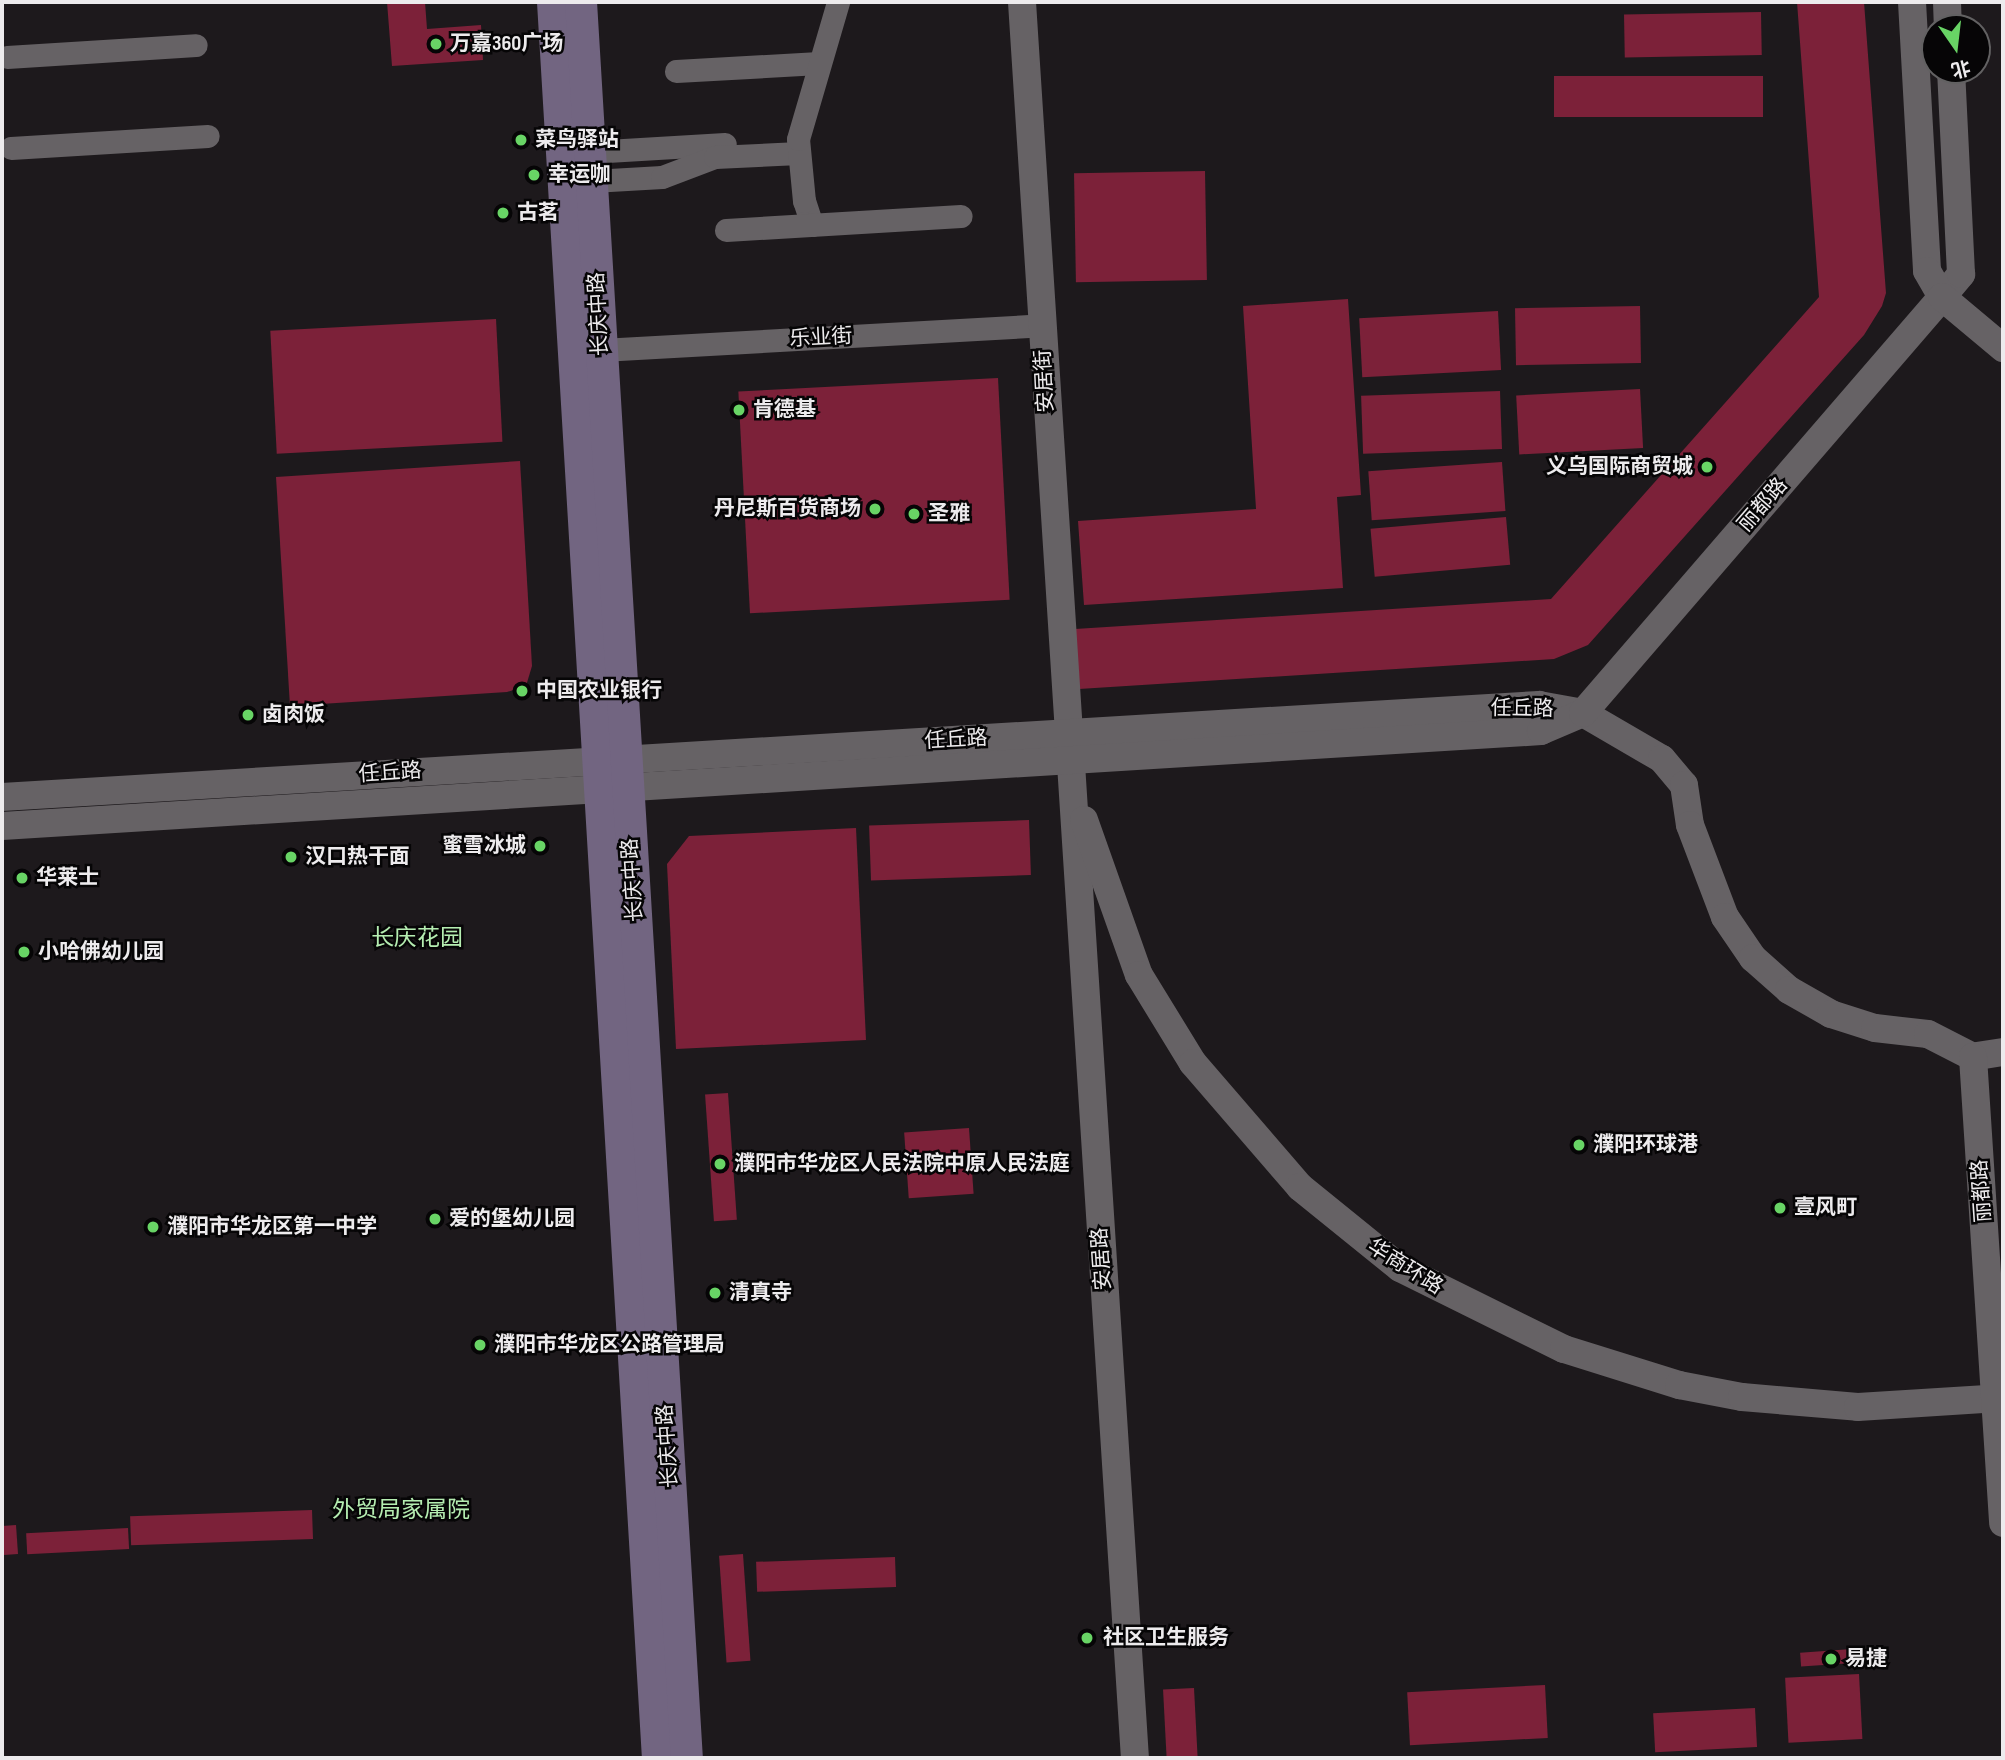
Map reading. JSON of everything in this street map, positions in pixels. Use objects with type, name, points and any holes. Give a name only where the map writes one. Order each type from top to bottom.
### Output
[{"type":"main road","name":"长庆中路","points":[[553,2],[687,1758]]},
{"type":"main road","name":"长庆中路","points":[[581,2],[601,350],[612,772],[658,1758]]},
{"type":"street","points":[[812,225],[798,146],[838,2]]},
{"type":"street","name":"安居街","points":[[1022,2],[1067,747]]},
{"type":"street","points":[[1912,2],[1927,271],[1942,297],[2003,348]]},
{"type":"street","points":[[6,57],[196,45]]},
{"type":"street","points":[[676,71],[820,63]]},
{"type":"street","name":"丽都路","points":[[1583,713],[1961,274],[1952,84]]},
{"type":"street","points":[[11,148],[208,136]]},
{"type":"street","points":[[591,167],[662,177],[715,157],[798,146]]},
{"type":"street","points":[[726,230],[961,216]]},
{"type":"street","name":"乐业街","points":[[601,350],[1042,325]]},
{"type":"street","name":"任丘路","points":[[2,797],[612,772],[1067,747],[1539,705],[1583,713]]},
{"type":"street","points":[[1583,713],[1662,760],[1684,785],[1690,825],[1725,917],[1753,958],[1789,990],[1831,1014],[1875,1028],[1928,1034],[1973,1057],[2003,1052]]},
{"type":"street","name":"华商环路","points":[[1067,747],[1101,876],[1139,975],[1163,1020],[1226,1105],[1300,1187],[1400,1268],[1564,1349],[1679,1385],[1742,1397],[1858,1407],[2000,1398]]},
{"type":"street","name":"安居路","points":[[1067,747],[1135,1758]]},
{"type":"street","name":"任丘路","points":[[2,826],[612,772]]},
{"type":"street","name":"丽都路","points":[[1973,1057],[2000,1398],[2003,1523]]},
{"type":"building","name":"万嘉360广场","points":[[387,2],[425,2],[427,29],[481,25],[483,60],[392,66]]},
{"type":"building","name":"义乌国际商贸城","points":[[1797,2],[1864,2],[1886,293],[1882,306],[1864,335],[1588,645],[1554,659],[1079,689],[1075,629],[1551,599],[1819,297]]},
{"type":"building","points":[[1761,12],[1762,55],[1625,57],[1624,14]]},
{"type":"building","points":[[1554,76],[1763,76],[1763,117],[1554,117]]},
{"type":"building","points":[[1205,171],[1207,280],[1076,282],[1074,173]]},
{"type":"building","points":[[1348,299],[1361,495],[1337,497],[1343,588],[1084,605],[1078,521],[1256,509],[1243,306]]},
{"type":"building","points":[[1640,306],[1641,363],[1516,365],[1515,308]]},
{"type":"building","points":[[1498,311],[1501,370],[1362,377],[1359,318]]},
{"type":"building","points":[[496,319],[502,442],[277,454],[270,331]]},
{"type":"building","name":"丹尼斯百货商场","points":[[998,378],[1010,600],[750,613],[738,392]]},
{"type":"building","points":[[1640,389],[1643,448],[1519,454],[1516,395]]},
{"type":"building","points":[[1500,391],[1502,449],[1363,454],[1361,396]]},
{"type":"building","points":[[520,461],[532,666],[526,686],[507,692],[290,706],[276,477]]},
{"type":"building","points":[[1502,462],[1505,511],[1372,520],[1368,471]]},
{"type":"building","points":[[1506,517],[1510,565],[1375,577],[1371,529]]},
{"type":"building","points":[[1029,820],[1031,875],[871,881],[869,826]]},
{"type":"building","points":[[856,828],[866,1040],[676,1049],[667,864],[689,836]]},
{"type":"building","points":[[728,1093],[737,1220],[714,1221],[705,1095]]},
{"type":"building","points":[[969,1128],[974,1194],[909,1198],[904,1133]]},
{"type":"building","points":[[312,1510],[313,1539],[131,1545],[130,1516]]},
{"type":"building","points":[[16,1525],[18,1554],[4,1555],[2,1526]]},
{"type":"building","points":[[128,1528],[129,1549],[27,1554],[26,1533]]},
{"type":"building","points":[[743,1554],[750,1661],[727,1662],[719,1556]]},
{"type":"building","points":[[895,1557],[896,1587],[757,1592],[756,1562]]},
{"type":"building","points":[[1852,1649],[1853,1663],[1801,1667],[1800,1653]]},
{"type":"building","points":[[1859,1674],[1862,1739],[1789,1743],[1785,1678]]},
{"type":"building","points":[[1545,1685],[1548,1738],[1410,1745],[1407,1692]]},
{"type":"building","points":[[1194,1688],[1198,1758],[1167,1758],[1163,1690]]},
{"type":"building","points":[[1755,1708],[1757,1747],[1655,1752],[1653,1713]]},
{"type":"place","name":"万嘉360广场","points":[[436,44]]},
{"type":"place","name":"菜鸟驿站","points":[[521,140]]},
{"type":"place","name":"幸运咖","points":[[534,175]]},
{"type":"place","name":"古茗","points":[[503,213]]},
{"type":"place","name":"肯德基","points":[[739,410]]},
{"type":"place","name":"义乌国际商贸城","points":[[1707,467]]},
{"type":"place","name":"丹尼斯百货商场","points":[[875,509]]},
{"type":"place","name":"圣雅","points":[[914,514]]},
{"type":"place","name":"中国农业银行","points":[[522,691]]},
{"type":"place","name":"卤肉饭","points":[[248,715]]},
{"type":"place","name":"蜜雪冰城","points":[[540,846]]},
{"type":"place","name":"汉口热干面","points":[[291,857]]},
{"type":"place","name":"华莱士","points":[[22,878]]},
{"type":"place","name":"小哈佛幼儿园","points":[[24,952]]},
{"type":"place","name":"濮阳环球港","points":[[1579,1145]]},
{"type":"place","name":"濮阳市华龙区人民法院中原人民法庭","points":[[720,1164]]},
{"type":"place","name":"壹风町","points":[[1780,1208]]},
{"type":"place","name":"爱的堡幼儿园","points":[[435,1219]]},
{"type":"place","name":"濮阳市华龙区第一中学","points":[[153,1227]]},
{"type":"place","name":"清真寺","points":[[715,1293]]},
{"type":"place","name":"濮阳市华龙区公路管理局","points":[[480,1345]]},
{"type":"place","name":"社区卫生服务","points":[[1087,1638]]},
{"type":"place","name":"易捷","points":[[1831,1659]]},
{"type":"district","name":"长庆花园","points":[[417,938]]},
{"type":"district","name":"外贸局家属院","points":[[401,1510]]}]
